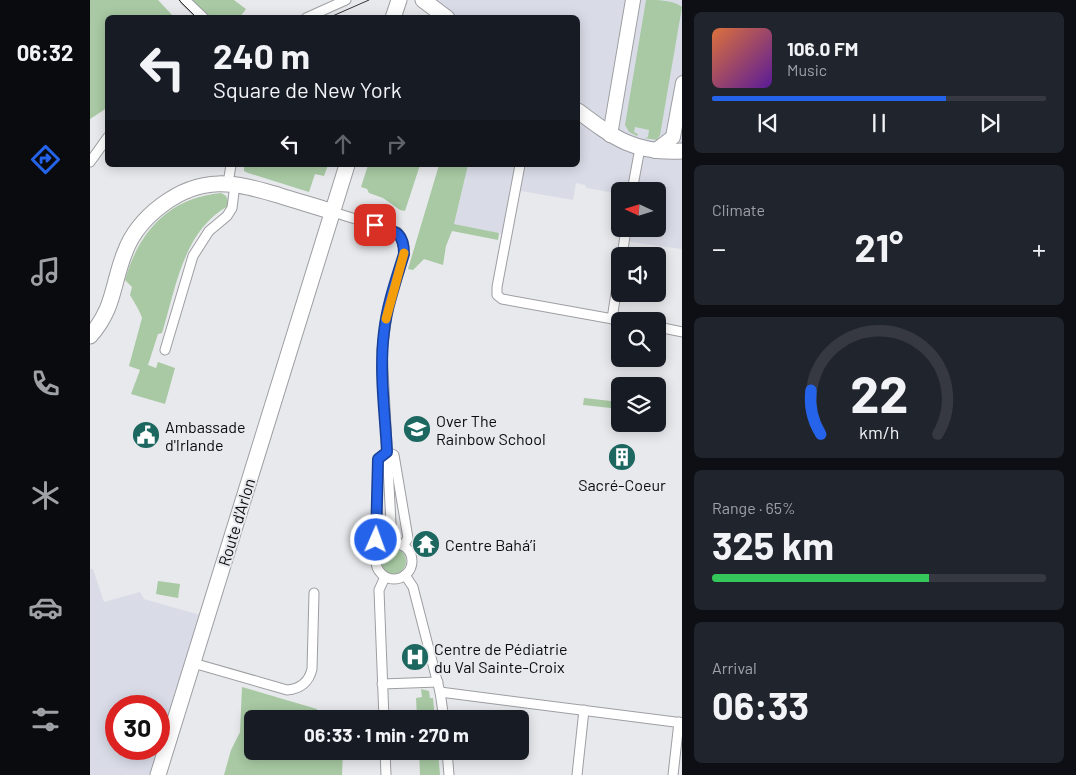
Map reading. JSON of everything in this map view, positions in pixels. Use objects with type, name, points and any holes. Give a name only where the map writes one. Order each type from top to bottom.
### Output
[{"type":"main road","points":[[394,15],[399,0]]},
{"type":"main road","points":[[423,0],[443,15]]},
{"type":"main road","points":[[610,135],[633,0]]},
{"type":"main road","points":[[647,150],[669,141],[673,137],[682,83]]},
{"type":"main road","points":[[580,112],[610,135],[647,150],[682,151]]},
{"type":"main road","name":"Route d'Arlon","points":[[158,775],[346,167]]},
{"type":"main road","points":[[90,336],[109,307],[122,260],[134,234],[155,210],[175,196],[210,183],[231,183],[333,212]]},
{"type":"street","points":[[185,0],[201,15]]},
{"type":"street","points":[[313,15],[346,0]]},
{"type":"street","points":[[90,162],[105,140]]},
{"type":"street","points":[[635,182],[647,150]]},
{"type":"street","points":[[165,350],[193,256],[208,232],[227,216],[232,208],[231,167]]},
{"type":"street","points":[[520,167],[497,288],[498,295],[502,299],[611,319]]},
{"type":"street","points":[[333,212],[397,232],[404,242],[404,254],[386,314],[382,350],[392,544]]},
{"type":"street","points":[[666,329],[682,332]]},
{"type":"street","points":[[387,452],[394,455],[408,538],[403,546]]},
{"type":"street","points":[[383,547],[376,540],[378,459],[387,452]]},
{"type":"street","points":[[392,544],[403,546],[408,551],[412,564],[405,575],[395,580],[384,577],[376,566],[378,552],[383,547],[392,544]]},
{"type":"street","points":[[405,575],[413,587],[438,682],[443,710]]},
{"type":"street","points":[[383,710],[379,590],[384,577]]},
{"type":"street","points":[[192,663],[288,690],[296,689],[307,681],[312,669],[314,593]]},
{"type":"street","points":[[382,684],[438,682]]},
{"type":"street","points":[[440,692],[680,722],[673,775]]},
{"type":"street","points":[[577,775],[584,710]]},
{"type":"street","points":[[385,760],[386,775]]},
{"type":"street","points":[[448,760],[449,775]]},
{"type":"shaded area","points":[[423,0],[682,0],[682,249],[624,241],[624,238],[666,238],[666,182],[611,182],[611,192],[587,188],[585,185],[576,183],[573,200],[515,190],[507,235],[454,224],[468,167],[580,167],[580,15],[444,15]]},
{"type":"shaded area","points":[[90,569],[93,569],[104,602],[140,592],[144,599],[207,617],[170,736],[170,695],[105,695],[105,760],[163,760],[158,775],[90,775]]},
{"type":"green space","points":[[90,0],[158,0],[172,15],[105,15],[105,109],[90,119]]},
{"type":"green space","points":[[189,0],[234,0],[246,9],[242,15],[208,15]]},
{"type":"green space","points":[[646,0],[660,0],[682,7],[660,135],[657,140],[645,138],[648,137],[649,130],[635,127],[634,132],[638,134],[637,136],[629,132],[625,125]]},
{"type":"green space","points":[[244,167],[327,167],[324,176],[315,174],[309,192],[244,171]]},
{"type":"green space","points":[[367,167],[419,167],[405,211],[400,210],[383,198],[369,193],[367,189],[361,187]]},
{"type":"green space","points":[[438,167],[468,167],[454,224],[499,233],[498,240],[452,231],[446,246],[443,265],[424,259],[413,270],[408,269]]},
{"type":"green space","points":[[221,193],[227,198],[228,206],[213,217],[191,245],[177,280],[162,333],[158,334],[148,365],[156,368],[158,362],[175,368],[165,404],[131,394],[140,370],[129,366],[142,318],[130,295],[132,287],[125,280],[131,262],[148,232],[171,210],[203,196]]},
{"type":"green space","points":[[584,398],[611,401],[611,408],[583,405]]},
{"type":"green space","points":[[393,548],[402,552],[406,561],[402,570],[393,574],[384,570],[380,561],[384,552]]},
{"type":"green space","points":[[158,581],[180,584],[178,598],[156,594]]},
{"type":"green space","points":[[242,687],[317,709],[244,710],[244,760],[343,760],[342,775],[224,775],[231,750],[240,732]]},
{"type":"green space","points":[[421,689],[429,691],[430,698],[433,698],[434,710],[417,710],[416,698],[422,697]]},
{"type":"green space","points":[[419,760],[439,760],[440,775],[420,775]]},
{"type":"tram line","points":[[179,0],[194,15]]},
{"type":"tram line","points":[[335,15],[369,0]]},
{"type":"slow traffic","points":[[386,319],[404,253]]},
{"type":"place","name":"Over The Rainbow School","points":[[417,429]]},
{"type":"place","name":"Ambassade d'Irlande","points":[[146,435]]},
{"type":"place","name":"Sacré-Coeur","points":[[622,457]]},
{"type":"place","name":"Centre Bahá’i","points":[[426,544]]},
{"type":"place","name":"Centre de Pédiatrie du Val Sainte-Croix","points":[[415,657]]},
{"type":"route","points":[[375,225],[397,232],[404,242],[404,254],[386,314],[382,350],[387,452],[378,459],[376,540]]}]
